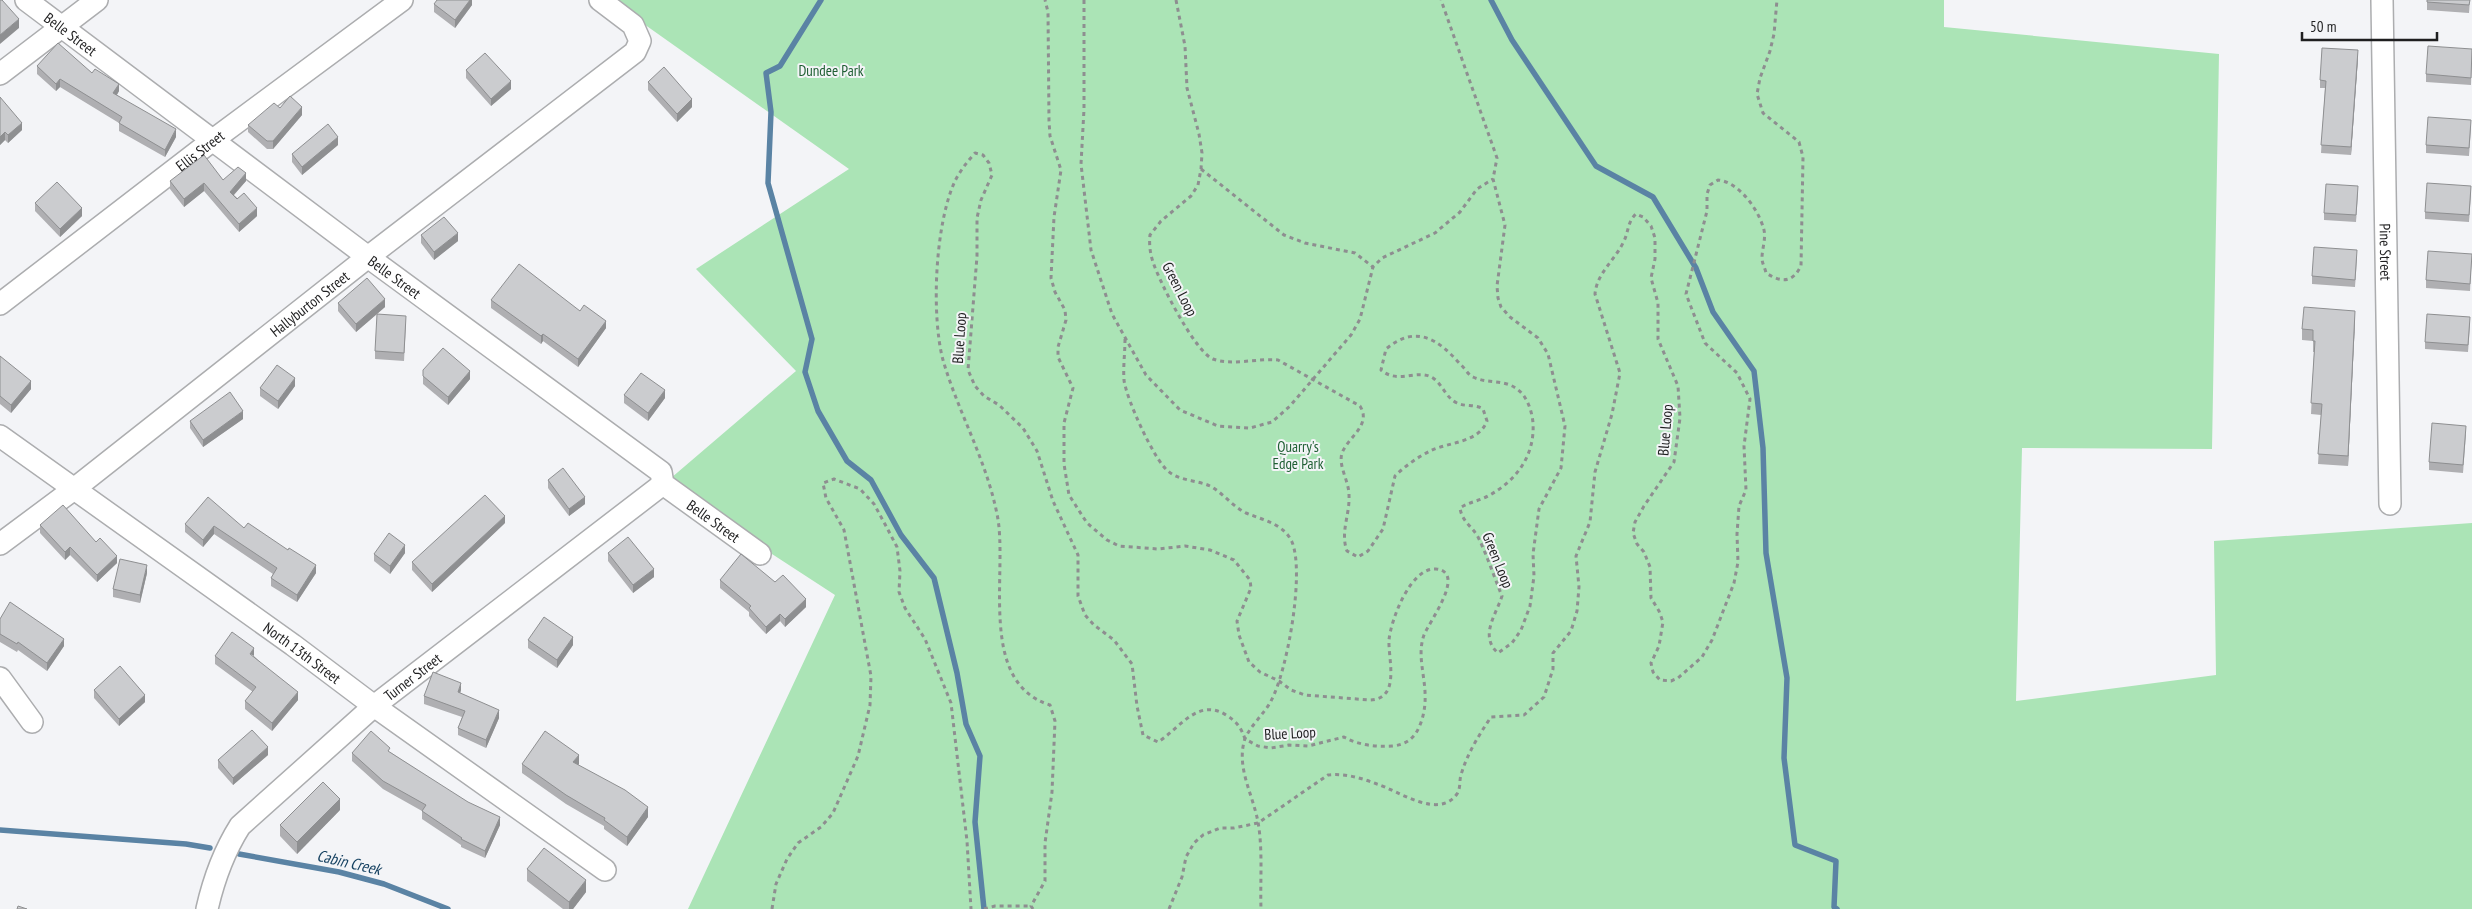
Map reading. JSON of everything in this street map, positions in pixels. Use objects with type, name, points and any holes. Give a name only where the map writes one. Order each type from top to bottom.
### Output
[{"type":"street","name":"Belle Street","points":[[26,0],[368,257],[661,472],[663,484],[760,554]]},
{"type":"street","points":[[0,74],[97,0]]},
{"type":"street","name":"Ellis Street","points":[[0,304],[213,140],[402,0]]},
{"type":"street","name":"Hallyburton Street","points":[[0,544],[74,489],[368,257],[635,52],[640,41],[632,25],[600,0]]},
{"type":"street","name":"Pine Street","points":[[2382,0],[2390,504]]},
{"type":"street","name":"North 13th Street","points":[[0,436],[605,870]]},
{"type":"street","name":"Turner Street","points":[[207,909],[213,882],[225,850],[240,826],[374,706],[663,484]]},
{"type":"street","points":[[0,678],[32,722]]},
{"type":"path","name":"Blue Loop","points":[[1032,908],[1045,881],[1045,843],[1052,792],[1055,721],[1050,705],[1039,701],[1028,692],[1017,679],[1007,658],[998,619],[1001,547],[998,514],[973,435],[943,359],[939,333],[937,267],[947,202],[956,180],[975,153],[983,155],[989,163],[992,175],[981,200],[977,218],[977,256],[968,370],[975,386],[984,396],[999,405],[1023,428],[1037,451],[1053,501],[1078,555],[1078,596],[1085,615],[1094,625],[1114,640],[1132,664],[1138,713],[1143,735],[1158,742],[1183,720],[1196,712],[1206,710],[1223,713],[1236,720],[1245,739],[1258,746],[1271,748],[1290,745],[1308,746],[1344,737],[1354,743],[1385,746],[1397,746],[1410,741],[1421,722],[1426,698],[1422,642],[1428,624],[1446,596],[1448,578],[1439,569],[1428,569],[1417,577],[1406,592],[1389,640],[1391,678],[1389,689],[1376,700],[1305,695],[1260,672],[1249,662],[1243,649],[1238,620],[1251,588],[1250,580],[1234,560],[1210,550],[1185,546],[1158,549],[1119,546],[1107,540],[1091,527],[1069,495],[1064,464],[1064,423],[1073,388],[1058,357],[1058,347],[1066,320],[1065,310],[1055,292],[1051,278],[1054,217],[1061,170],[1050,136],[1048,12],[1045,0]]},
{"type":"path","points":[[1084,0],[1084,109],[1081,164],[1091,250],[1112,314],[1125,338],[1146,375],[1180,410],[1218,426],[1250,428],[1272,422],[1290,406],[1311,379],[1351,335],[1360,319],[1373,267],[1382,258],[1435,233],[1460,212],[1477,189],[1493,180]]},
{"type":"path","name":"Green Loop","points":[[1176,0],[1185,46],[1187,88],[1200,143],[1201,169],[1198,185],[1191,196],[1160,220],[1150,235],[1153,263],[1169,300],[1203,351],[1211,358],[1223,361],[1278,360],[1360,406],[1363,411],[1362,423],[1341,454],[1341,466],[1348,484],[1349,495],[1349,511],[1343,535],[1348,551],[1358,557],[1368,551],[1383,528],[1388,516],[1392,484],[1401,470],[1432,450],[1468,439],[1482,430],[1487,421],[1483,409],[1456,403],[1432,378],[1424,376],[1396,378],[1388,376],[1381,370],[1381,362],[1386,349],[1400,339],[1422,336],[1440,344],[1471,376],[1509,384],[1524,396],[1532,413],[1533,426],[1529,456],[1520,470],[1505,485],[1486,497],[1460,508],[1461,517],[1473,529],[1479,540],[1502,596],[1489,633],[1490,642],[1498,652],[1512,643],[1521,630],[1530,606],[1534,576],[1533,554],[1539,509],[1561,468],[1565,426],[1548,354],[1538,338],[1510,317],[1501,307],[1497,286],[1505,225],[1493,180],[1497,158],[1441,0]]},
{"type":"path","name":"Blue Loop","points":[[1169,909],[1182,877],[1186,857],[1194,843],[1203,835],[1220,828],[1234,828],[1258,823],[1322,779],[1339,774],[1380,784],[1410,799],[1441,805],[1451,801],[1459,791],[1460,777],[1478,736],[1491,717],[1524,715],[1544,697],[1553,669],[1553,653],[1571,630],[1577,611],[1579,587],[1576,556],[1590,522],[1595,472],[1612,414],[1620,373],[1595,294],[1596,284],[1623,242],[1630,220],[1636,214],[1643,217],[1651,226],[1655,238],[1655,259],[1651,278],[1658,302],[1658,339],[1678,386],[1680,418],[1674,462],[1644,506],[1635,522],[1633,533],[1650,567],[1650,598],[1664,622],[1658,646],[1651,662],[1653,672],[1660,680],[1671,681],[1678,678],[1702,657],[1712,640],[1734,583],[1738,562],[1739,506],[1746,490],[1744,446],[1750,399],[1737,372],[1705,343],[1686,294],[1708,211],[1707,194],[1710,185],[1718,180],[1732,183],[1740,190],[1761,222],[1764,232],[1762,258],[1766,273],[1782,281],[1790,280],[1796,275],[1801,266],[1803,157],[1799,142],[1763,113],[1757,94],[1774,34],[1776,0]]},
{"type":"path","points":[[1201,169],[1284,235],[1305,243],[1355,253],[1373,267]]},
{"type":"path","points":[[1125,338],[1124,382],[1131,403],[1156,459],[1168,472],[1211,487],[1239,509],[1282,528],[1292,542],[1297,566],[1291,628],[1279,681],[1272,700],[1245,739],[1242,765],[1258,823],[1262,909]]},
{"type":"path","points":[[772,909],[776,884],[787,859],[798,843],[821,827],[833,813],[858,756],[870,705],[872,676],[844,530],[826,498],[823,483],[834,479],[860,489],[874,504],[897,547],[900,592],[905,608],[924,639],[951,703],[967,841],[971,909]]},
{"type":"path","points":[[984,909],[996,906],[1032,908]]},
{"type":"green space","name":"Quarry's Edge Park","points":[[610,0],[1944,0],[1944,27],[2219,54],[2212,449],[2022,448],[2016,701],[2216,675],[2214,541],[2472,523],[2472,909],[688,909],[835,595],[664,484],[796,371],[696,269],[849,169]]},
{"type":"building","points":[[0,0],[19,19],[0,35]]},
{"type":"building","points":[[437,0],[470,0],[455,20],[434,4]]},
{"type":"building","points":[[2427,0],[2470,0],[2469,5],[2427,2]]},
{"type":"building","points":[[58,43],[92,73],[95,69],[119,84],[113,93],[176,129],[165,150],[119,123],[122,117],[60,79],[56,84],[37,66]]},
{"type":"building","points":[[2428,46],[2472,49],[2471,78],[2426,74]]},
{"type":"building","points":[[2322,48],[2358,50],[2351,147],[2321,145],[2326,81],[2320,80]]},
{"type":"building","points":[[485,53],[511,81],[491,99],[466,70]]},
{"type":"building","points":[[664,67],[692,99],[677,114],[648,82]]},
{"type":"building","points":[[290,96],[302,107],[273,141],[267,141],[248,125],[274,103],[280,108]]},
{"type":"building","points":[[0,97],[22,123],[8,135],[5,132],[0,137]]},
{"type":"building","points":[[2428,117],[2471,120],[2469,148],[2426,145]]},
{"type":"building","points":[[328,124],[338,137],[302,167],[292,154]]},
{"type":"building","points":[[204,155],[223,180],[238,167],[246,173],[230,192],[237,199],[244,193],[257,208],[239,224],[204,183],[184,199],[170,181]]},
{"type":"building","points":[[57,182],[82,208],[60,229],[35,203]]},
{"type":"building","points":[[2427,183],[2471,186],[2469,215],[2425,212]]},
{"type":"building","points":[[2326,184],[2358,186],[2356,215],[2324,213]]},
{"type":"building","points":[[444,217],[458,233],[434,252],[421,235]]},
{"type":"building","points":[[2314,247],[2357,250],[2355,280],[2312,276]]},
{"type":"building","points":[[2428,251],[2472,254],[2470,284],[2426,280]]},
{"type":"building","points":[[519,264],[580,311],[584,305],[606,321],[578,359],[543,334],[541,336],[491,300]]},
{"type":"building","points":[[367,278],[385,299],[356,324],[338,303]]},
{"type":"building","points":[[2304,307],[2355,311],[2348,456],[2318,454],[2322,404],[2311,403],[2315,341],[2313,341],[2313,330],[2302,329]]},
{"type":"building","points":[[377,314],[406,316],[404,353],[375,351]]},
{"type":"building","points":[[2427,314],[2470,317],[2468,345],[2425,342]]},
{"type":"building","points":[[443,348],[470,371],[448,397],[423,376],[423,370]]},
{"type":"building","points":[[0,356],[31,381],[11,405],[0,396]]},
{"type":"building","points":[[277,365],[295,378],[278,401],[260,388]]},
{"type":"building","points":[[641,373],[665,390],[648,413],[624,395]]},
{"type":"building","points":[[230,392],[243,411],[203,440],[190,421]]},
{"type":"building","points":[[2432,423],[2466,426],[2463,465],[2429,462]]},
{"type":"building","points":[[563,468],[585,497],[569,509],[548,480]]},
{"type":"building","points":[[485,495],[505,516],[432,584],[412,562]]},
{"type":"building","points":[[208,497],[244,528],[248,523],[288,550],[289,548],[316,565],[297,595],[271,578],[277,568],[214,526],[203,540],[185,524]]},
{"type":"building","points":[[63,505],[96,542],[100,538],[117,556],[97,575],[70,547],[65,552],[40,525]]},
{"type":"building","points":[[389,533],[405,545],[390,566],[374,554]]},
{"type":"building","points":[[628,537],[654,569],[633,585],[608,553]]},
{"type":"building","points":[[741,554],[775,582],[783,575],[806,599],[785,619],[780,614],[766,627],[749,608],[751,606],[720,580]]},
{"type":"building","points":[[120,559],[147,565],[140,595],[113,589]]},
{"type":"building","points":[[10,602],[64,639],[47,663],[18,642],[17,644],[0,634],[0,619]]},
{"type":"building","points":[[544,617],[573,637],[557,660],[528,640]]},
{"type":"building","points":[[232,632],[254,648],[250,654],[298,692],[272,723],[245,701],[256,687],[215,656]]},
{"type":"building","points":[[120,666],[145,695],[119,719],[94,690]]},
{"type":"building","points":[[433,672],[461,683],[458,692],[499,710],[486,740],[458,728],[465,711],[424,696]]},
{"type":"building","points":[[252,730],[268,747],[233,778],[218,760]]},
{"type":"building","points":[[371,731],[390,748],[388,751],[468,802],[500,817],[485,851],[461,839],[422,811],[426,805],[383,781],[352,753]]},
{"type":"building","points":[[545,731],[579,755],[573,762],[625,790],[648,807],[627,837],[604,820],[605,818],[566,795],[522,764]]},
{"type":"building","points":[[323,782],[340,799],[297,842],[280,825]]},
{"type":"building","points":[[544,848],[586,880],[569,902],[527,869]]},
{"type":"waterway","points":[[821,0],[780,66],[766,73],[771,112],[768,183],[812,339],[805,372],[818,411],[847,461],[871,480],[901,535],[934,578],[957,673],[966,724],[980,756],[975,822],[984,909]]},
{"type":"waterway","points":[[1491,0],[1512,40],[1596,166],[1653,197],[1696,268],[1713,312],[1754,371],[1763,448],[1766,553],[1787,678],[1784,758],[1795,845],[1836,861],[1834,907],[1837,909]]},
{"type":"waterway","name":"Cabin Creek","points":[[0,830],[186,844],[210,848]]},
{"type":"waterway","name":"Cabin Creek","points":[[239,854],[339,872],[384,884],[448,909]]},
{"type":"park label","name":"Dundee Park","points":[[831,70]]}]
